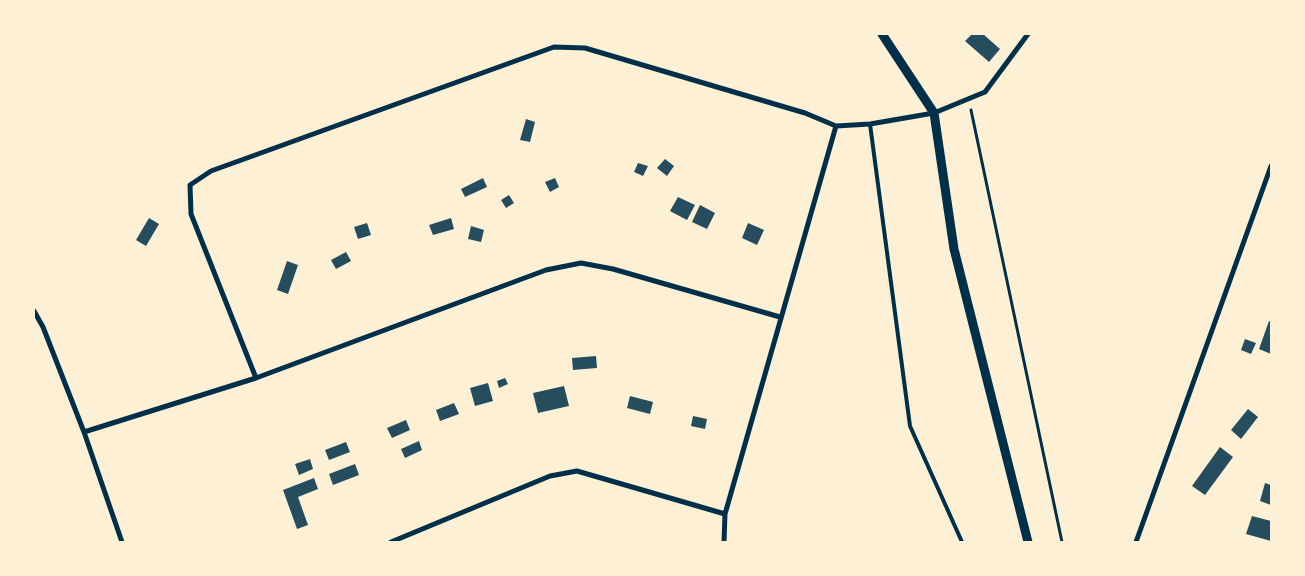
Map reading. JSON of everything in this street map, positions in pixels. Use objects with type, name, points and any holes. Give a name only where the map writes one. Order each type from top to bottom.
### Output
[{"type":"street","points":[[882,34],[934,113],[954,249],[1028,542]]},
{"type":"street","points":[[256,378],[191,214],[190,186],[211,171],[554,47],[594,51],[805,112],[836,126],[870,124],[934,113],[985,92],[1028,34]]},
{"type":"street","points":[[724,542],[725,514],[836,126]]},
{"type":"street","points":[[1136,542],[1271,166]]},
{"type":"street","points":[[84,432],[256,378],[546,270],[581,263],[613,269],[780,317]]},
{"type":"street","points":[[34,311],[43,327],[84,432],[122,542]]},
{"type":"street","points":[[391,542],[550,476],[577,471],[725,514]]},
{"type":"lane","points":[[870,124],[910,426],[962,542]]},
{"type":"path","points":[[969,98],[1062,542]]},
{"type":"building","points":[[972,34],[983,34],[1000,49],[989,62],[965,41]]},
{"type":"building","points":[[526,119],[535,122],[530,142],[520,140]]},
{"type":"building","points":[[665,159],[674,166],[667,176],[657,168]]},
{"type":"building","points":[[638,163],[648,166],[643,176],[634,172]]},
{"type":"building","points":[[483,178],[487,187],[465,197],[461,189]]},
{"type":"building","points":[[555,178],[559,187],[550,192],[545,182]]},
{"type":"building","points":[[509,195],[514,203],[506,208],[501,200]]},
{"type":"building","points":[[678,197],[695,205],[687,220],[670,211]]},
{"type":"building","points":[[700,205],[715,213],[707,229],[692,222]]},
{"type":"building","points":[[149,218],[159,224],[146,246],[136,240]]},
{"type":"building","points":[[451,218],[454,229],[433,235],[429,225]]},
{"type":"building","points":[[367,223],[371,235],[358,239],[354,227]]},
{"type":"building","points":[[748,223],[764,230],[757,245],[742,238]]},
{"type":"building","points":[[471,226],[484,230],[481,242],[468,239]]},
{"type":"building","points":[[346,252],[351,261],[336,269],[331,260]]},
{"type":"building","points":[[287,261],[298,265],[288,294],[277,290]]},
{"type":"building","points":[[1269,321],[1271,322],[1271,354],[1259,349]]},
{"type":"building","points":[[1245,339],[1256,343],[1251,354],[1241,350]]},
{"type":"building","points":[[596,356],[597,368],[573,370],[572,358]]},
{"type":"building","points":[[505,378],[508,384],[499,388],[497,381]]},
{"type":"building","points":[[488,383],[493,401],[475,406],[470,388]]},
{"type":"building","points":[[564,386],[569,406],[538,413],[533,393]]},
{"type":"building","points":[[630,396],[653,402],[650,414],[627,408]]},
{"type":"building","points":[[454,403],[459,414],[440,421],[436,410]]},
{"type":"building","points":[[1248,409],[1258,417],[1241,439],[1231,430]]},
{"type":"building","points":[[693,416],[707,419],[705,429],[691,426]]},
{"type":"building","points":[[406,420],[410,430],[392,438],[387,428]]},
{"type":"building","points":[[419,441],[422,450],[405,458],[401,449]]},
{"type":"building","points":[[346,442],[350,452],[329,460],[325,450]]},
{"type":"building","points":[[1220,447],[1233,457],[1205,495],[1192,486]]},
{"type":"building","points":[[310,459],[313,469],[299,475],[295,464]]},
{"type":"building","points":[[355,464],[359,475],[333,485],[329,474]]},
{"type":"building","points":[[314,478],[318,489],[298,497],[308,525],[297,529],[283,490]]},
{"type":"building","points":[[1265,483],[1271,485],[1271,505],[1260,501]]},
{"type":"building","points":[[1252,516],[1271,521],[1271,541],[1246,534]]}]
